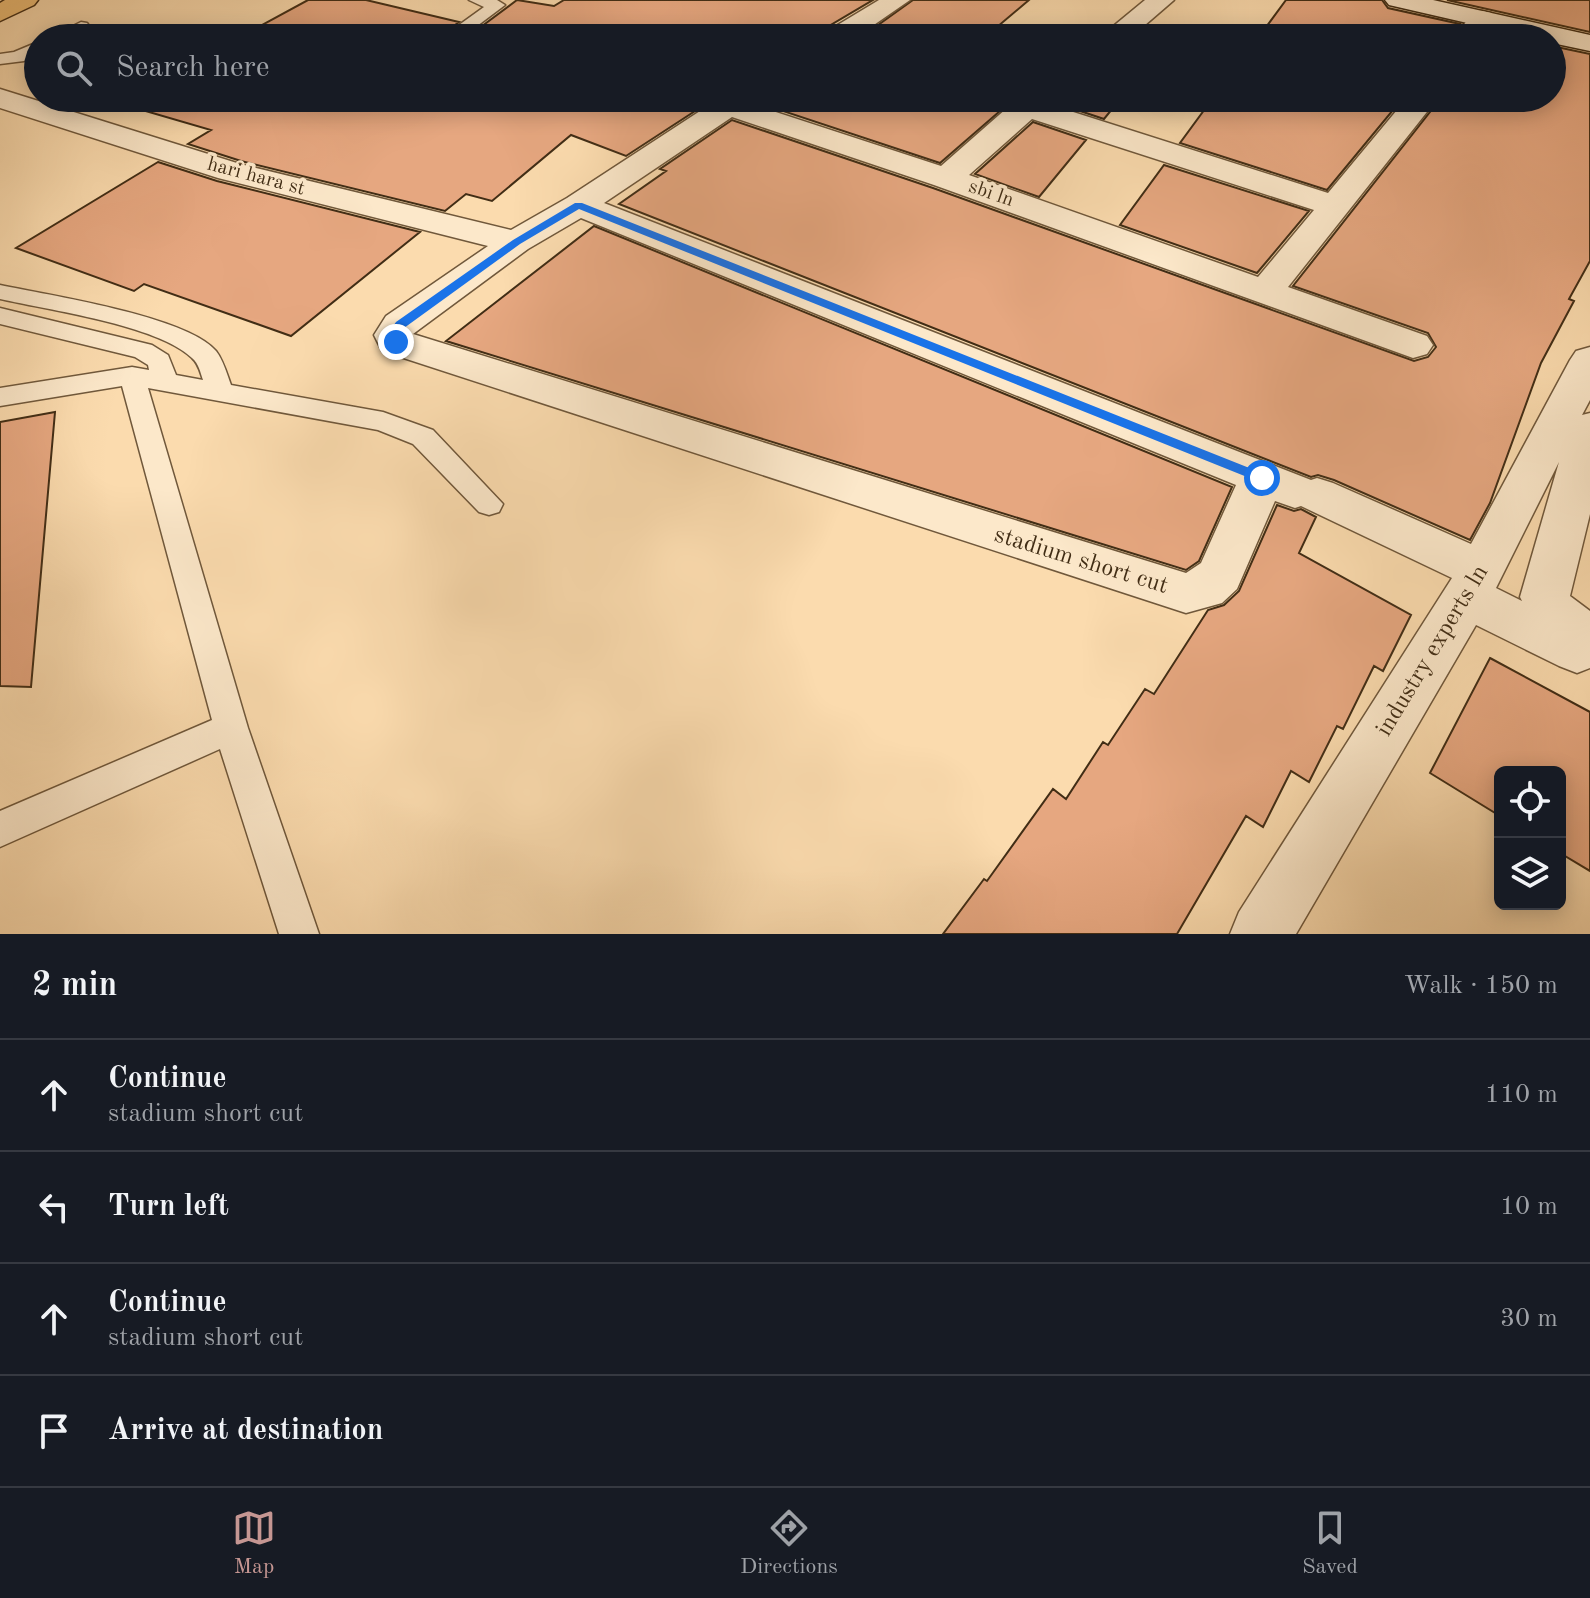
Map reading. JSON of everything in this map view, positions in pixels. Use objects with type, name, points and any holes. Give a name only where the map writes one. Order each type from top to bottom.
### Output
[{"type":"highway","points":[[0,13],[25,0]]},
{"type":"street","points":[[858,24],[897,0]]},
{"type":"street","points":[[1131,24],[1161,0]]},
{"type":"street","points":[[1398,0],[1464,24]]},
{"type":"street","points":[[1566,40],[1590,43]]},
{"type":"street","name":"hari hara st","points":[[0,98],[24,106]]},
{"type":"street","name":"hari hara st","points":[[44,112],[229,171],[516,242]]},
{"type":"street","points":[[516,242],[579,205],[719,112]]},
{"type":"street","name":"sbi ln","points":[[762,112],[1413,345]]},
{"type":"street","points":[[946,178],[1022,112]]},
{"type":"street","points":[[1059,112],[1336,206]]},
{"type":"street","points":[[1266,291],[1412,112]]},
{"type":"street","points":[[579,205],[1291,488],[1474,584],[1590,657]]},
{"type":"street","name":"stadium short cut","points":[[516,242],[400,325],[393,335],[396,342],[1186,593],[1205,589],[1220,575],[1291,488]]},
{"type":"street","name":"industry experts ln","points":[[1261,934],[1474,584],[1589,363]]},
{"type":"street","points":[[1590,428],[1545,597],[1551,612],[1560,621],[1590,634]]},
{"type":"lane","points":[[470,24],[497,5],[477,0]]},
{"type":"lane","points":[[0,59],[24,54]]},
{"type":"lane","points":[[0,292],[140,325],[176,338],[205,354],[220,391]]},
{"type":"lane","points":[[0,316],[143,351],[159,361],[165,382]]},
{"type":"lane","points":[[0,397],[132,376],[357,414],[423,437],[489,504]]},
{"type":"lane","points":[[132,376],[231,728],[299,934]]},
{"type":"lane","points":[[0,829],[231,728]]},
{"type":"building","points":[[308,0],[366,0],[459,22],[456,24],[264,24]]},
{"type":"building","points":[[517,0],[554,6],[564,0],[873,0],[832,24],[485,24]]},
{"type":"building","points":[[913,0],[1029,0],[1001,24],[880,24]]},
{"type":"building","points":[[1286,0],[1382,0],[1388,8],[1460,24],[1268,24]]},
{"type":"building","points":[[1447,0],[1590,0],[1590,32],[1566,27],[1566,24]]},
{"type":"building","points":[[1566,49],[1590,54],[1590,261],[1569,299],[1574,301],[1541,363],[1490,503],[1470,540],[1334,480],[1318,475],[1311,477],[619,204],[666,171],[660,169],[732,120],[933,188],[1414,361],[1428,357],[1436,347],[1428,333],[1293,286],[1430,112],[1566,112]]},
{"type":"building","points":[[149,112],[694,112],[626,156],[571,135],[492,201],[466,194],[445,211],[241,161],[188,144],[211,130]]},
{"type":"building","points":[[786,112],[999,112],[940,163]]},
{"type":"building","points":[[1083,112],[1110,112],[1104,119]]},
{"type":"building","points":[[1203,112],[1391,112],[1327,190],[1180,143]]},
{"type":"building","points":[[1033,122],[1086,140],[1039,197],[975,174]]},
{"type":"building","points":[[158,162],[217,181],[420,232],[291,336],[144,284],[134,291],[16,248]]},
{"type":"building","points":[[1164,165],[1309,211],[1257,273],[1120,225]]},
{"type":"building","points":[[594,226],[1232,487],[1199,561],[1186,570],[446,341]]},
{"type":"building","points":[[55,412],[31,687],[0,686],[0,422]]},
{"type":"building","points":[[1277,505],[1294,511],[1301,509],[1316,517],[1299,553],[1411,615],[1383,671],[1374,666],[1343,729],[1337,726],[1309,782],[1291,771],[1263,827],[1246,816],[1177,934],[943,934],[984,879],[987,881],[1053,789],[1066,799],[1103,742],[1108,745],[1145,689],[1154,694],[1208,610],[1224,605],[1239,591]]},
{"type":"building","points":[[1490,658],[1590,712],[1590,871],[1566,857],[1566,766],[1494,766],[1494,812],[1430,773]]},
{"type":"route","points":[[396,342],[393,335],[400,325],[516,242],[579,205],[1262,478]]}]
